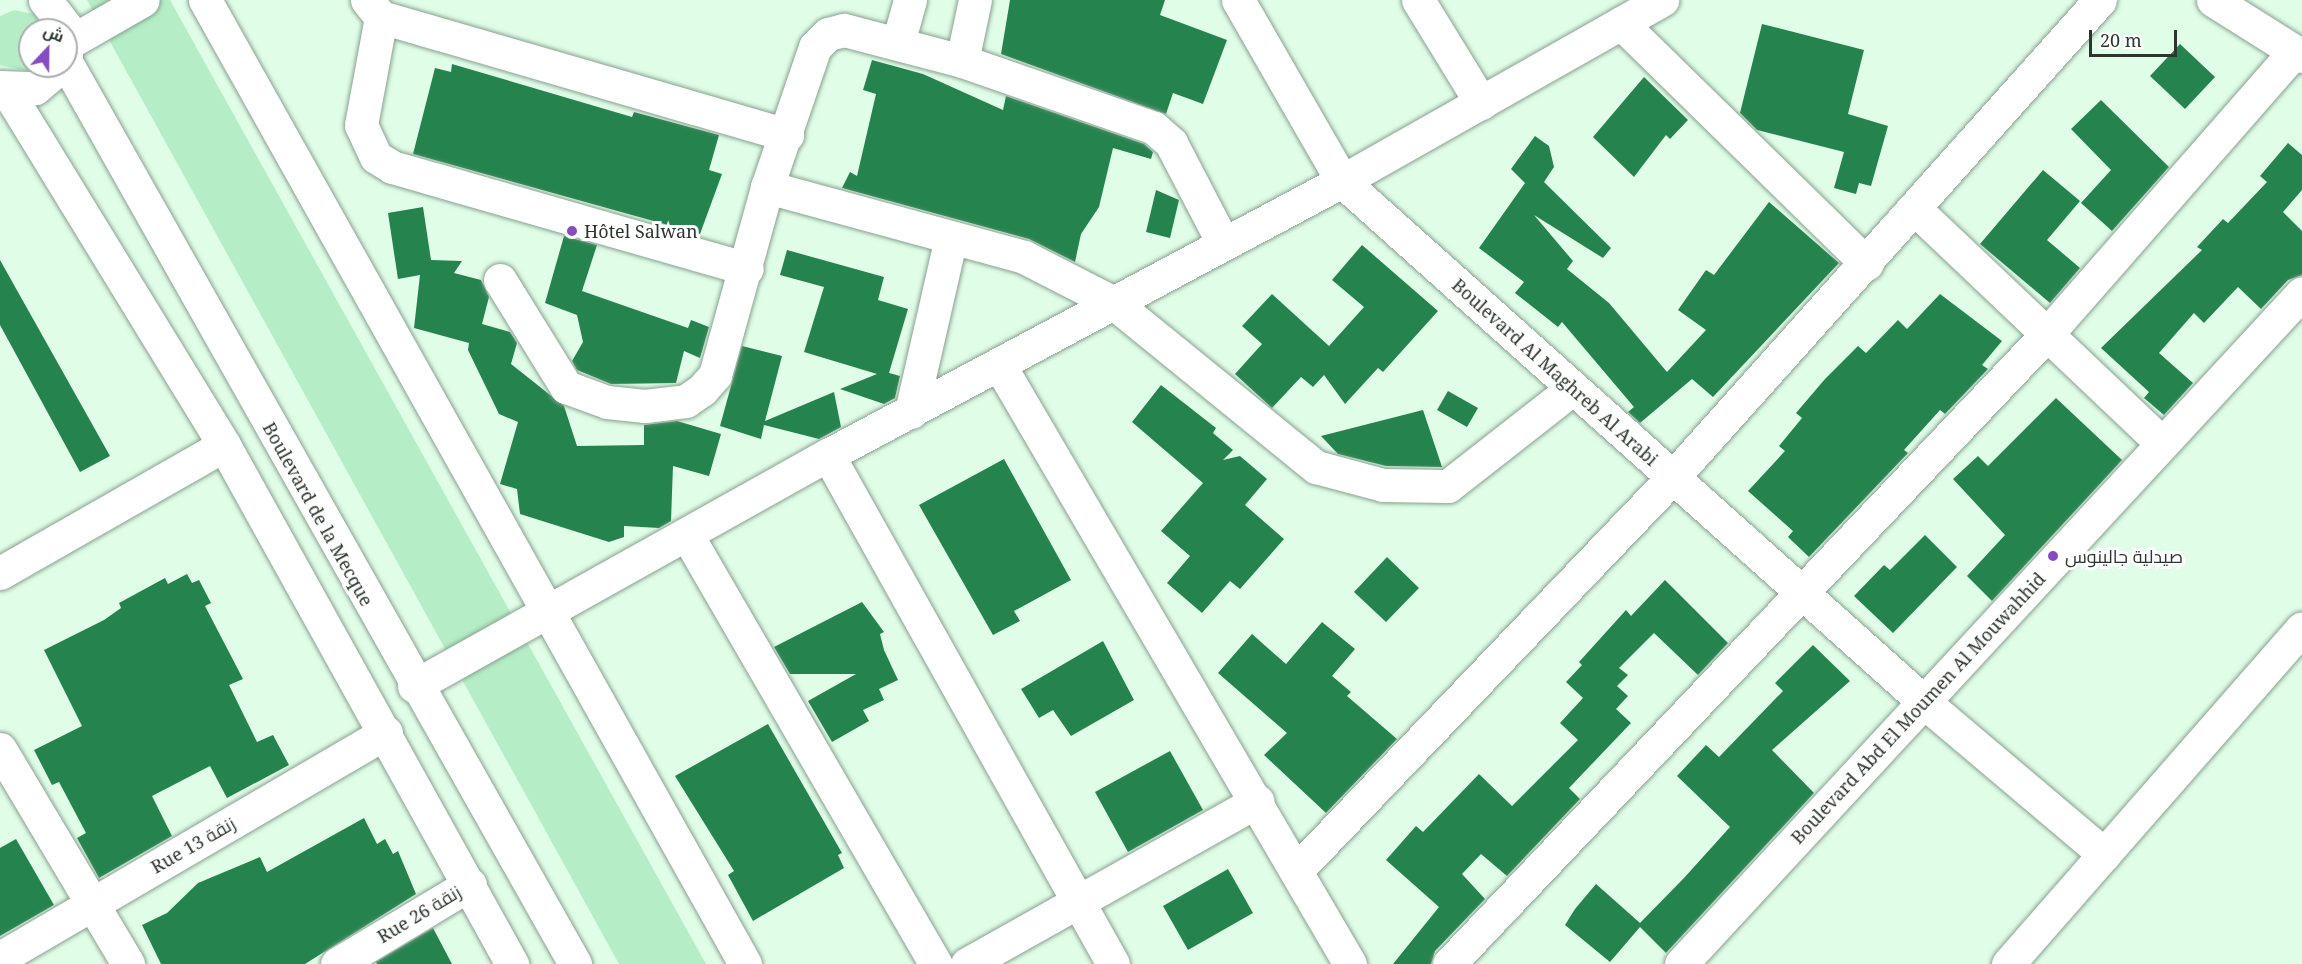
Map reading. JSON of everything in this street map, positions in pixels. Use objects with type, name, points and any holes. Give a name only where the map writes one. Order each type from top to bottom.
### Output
[{"type":"street","name":"Boulevard de la Mecque","points":[[45,0],[57,11],[58,18]]},
{"type":"street","points":[[78,48],[143,0]]},
{"type":"street","points":[[204,0],[552,613],[745,964]]},
{"type":"street","points":[[898,43],[910,0]]},
{"type":"street","points":[[962,62],[975,0]]},
{"type":"street","name":"Boulevard Al Maghreb Al Arabi","points":[[1238,0],[1342,181],[1924,702],[2104,854]]},
{"type":"street","points":[[1418,0],[1480,103]]},
{"type":"street","points":[[414,686],[552,613],[828,455],[1000,366],[1223,243],[1342,181],[1662,0]]},
{"type":"street","points":[[1296,871],[1673,477],[1867,264],[1914,208],[2100,0]]},
{"type":"street","points":[[1449,964],[1805,594],[2048,333],[2298,54],[2213,0]]},
{"type":"street","points":[[747,269],[392,167],[376,157],[362,125],[374,9],[787,135]]},
{"type":"street","points":[[1621,23],[1867,264]]},
{"type":"street","points":[[500,280],[566,387],[607,402],[645,405],[686,401],[715,375],[747,269],[766,187],[787,135],[815,47],[828,34],[844,30],[962,62],[1154,128],[1171,143],[1223,243]]},
{"type":"street","points":[[3,88],[35,88],[45,78]]},
{"type":"street","name":"Boulevard de la Mecque","points":[[77,78],[414,686],[575,964]]},
{"type":"street","points":[[3,88],[224,445],[386,732],[512,964]]},
{"type":"street","points":[[766,187],[1024,257],[1114,303],[1316,467],[1383,485],[1448,486],[1573,388]]},
{"type":"street","points":[[1914,208],[2162,443]]},
{"type":"street","points":[[911,412],[951,238]]},
{"type":"street","name":"Boulevard Abd El Moumen Al Mouwahhid","points":[[1681,964],[2302,293]]},
{"type":"street","points":[[1000,366],[1257,801],[1350,964]]},
{"type":"street","points":[[0,573],[224,445]]},
{"type":"street","points":[[828,455],[1113,964]]},
{"type":"street","points":[[687,536],[936,964]]},
{"type":"street","points":[[2008,964],[2302,628]]},
{"type":"street","name":"Rue 13 زنقة","points":[[0,958],[386,732]]},
{"type":"street","points":[[0,749],[128,964]]},
{"type":"street","points":[[967,964],[1077,899],[1257,801]]},
{"type":"street","name":"Rue 26 زنقة","points":[[338,964],[470,884]]},
{"type":"green space","points":[[87,0],[170,0],[706,964],[619,964]]},
{"type":"green space","points":[[14,10],[34,14],[38,18],[18,18],[18,69],[0,65],[0,16]]},
{"type":"building","points":[[1010,0],[1165,0],[1160,15],[1227,40],[1203,104],[1173,93],[1166,114],[1001,54]]},
{"type":"building","points":[[1762,24],[1864,50],[1848,114],[1888,126],[1871,186],[1859,183],[1856,194],[1834,188],[1844,152],[1757,130],[1740,113]]},
{"type":"building","points":[[2180,44],[2215,77],[2185,109],[2150,76]]},
{"type":"building","points":[[872,60],[923,74],[1003,110],[1006,96],[1144,144],[1153,152],[1151,159],[1113,148],[1099,207],[1081,234],[1075,262],[1029,239],[842,188],[850,172],[857,176],[876,94],[863,90]]},
{"type":"building","points":[[452,64],[632,117],[634,112],[719,135],[709,170],[722,174],[700,234],[413,154],[435,68],[451,72]]},
{"type":"building","points":[[1644,77],[1688,120],[1670,139],[1666,135],[1634,177],[1593,137]]},
{"type":"building","points":[[2101,100],[2169,167],[2112,231],[2081,203],[2111,170],[2071,129]]},
{"type":"building","points":[[1535,136],[1549,146],[1554,167],[1544,182],[1611,248],[1603,258],[1534,215],[1573,261],[1567,269],[1609,303],[1667,372],[1706,330],[1678,310],[1706,270],[1714,275],[1769,202],[1839,263],[1713,397],[1692,379],[1640,423],[1628,412],[1634,407],[1562,322],[1558,327],[1515,293],[1524,282],[1479,248],[1525,183],[1511,169]]},
{"type":"building","points":[[2288,143],[2302,155],[2302,190],[2283,212],[2302,231],[2302,275],[2288,280],[2261,309],[2238,287],[2204,323],[2194,313],[2159,353],[2193,383],[2164,415],[2144,398],[2149,392],[2101,348],[2202,250],[2197,247],[2223,219],[2228,223],[2267,182],[2260,176]]},
{"type":"building","points":[[2043,170],[2080,201],[2047,240],[2080,268],[2050,303],[1980,244]]},
{"type":"building","points":[[1156,190],[1179,200],[1170,238],[1146,232]]},
{"type":"building","points":[[423,207],[431,260],[462,261],[454,273],[481,280],[489,297],[482,324],[510,332],[517,343],[511,364],[564,406],[577,446],[644,445],[644,425],[677,421],[721,434],[709,476],[673,466],[671,521],[659,528],[624,526],[624,537],[609,542],[520,514],[517,489],[500,484],[518,422],[499,414],[468,350],[469,343],[414,328],[420,275],[398,279],[388,213]]},
{"type":"building","points":[[564,236],[597,245],[582,291],[688,328],[691,320],[709,327],[700,358],[684,351],[676,383],[611,384],[577,370],[572,361],[583,342],[577,315],[545,303]]},
{"type":"building","points":[[1362,245],[1438,311],[1383,372],[1378,368],[1345,404],[1324,375],[1313,387],[1301,377],[1272,408],[1235,374],[1262,344],[1242,326],[1272,294],[1329,346],[1364,307],[1332,280]]},
{"type":"building","points":[[787,250],[884,277],[878,300],[908,309],[889,373],[900,376],[895,398],[884,404],[840,389],[877,374],[804,352],[824,287],[780,275]]},
{"type":"building","points":[[0,260],[110,456],[80,472],[0,325]]},
{"type":"building","points":[[1940,294],[2002,341],[1982,365],[1988,369],[1945,414],[1940,410],[1904,450],[1908,453],[1809,557],[1788,537],[1793,531],[1748,491],[1785,451],[1779,446],[1802,418],[1796,413],[1825,379],[1858,346],[1866,353],[1898,320],[1907,329]]},
{"type":"building","points":[[742,346],[782,356],[765,421],[834,392],[841,427],[819,439],[764,425],[761,439],[720,426]]},
{"type":"building","points":[[1161,385],[1216,428],[1213,433],[1233,450],[1223,460],[1240,456],[1267,479],[1245,505],[1284,539],[1240,589],[1230,581],[1202,613],[1167,583],[1190,556],[1161,531],[1203,483],[1132,422]]},
{"type":"building","points":[[1448,391],[1478,408],[1467,427],[1437,410]]},
{"type":"building","points":[[2056,398],[2122,460],[1992,601],[1967,576],[2005,535],[1953,479],[1978,456],[1988,466]]},
{"type":"building","points":[[1423,410],[1442,467],[1386,466],[1338,454],[1321,436]]},
{"type":"building","points":[[1004,459],[1071,580],[1014,611],[1020,621],[993,635],[919,505]]},
{"type":"building","points":[[1925,535],[1957,567],[1893,633],[1854,596],[1884,565],[1890,570]]},
{"type":"building","points":[[1387,557],[1419,588],[1386,622],[1354,592]]},
{"type":"building","points":[[187,574],[192,583],[199,580],[211,603],[205,606],[243,679],[229,685],[257,742],[273,735],[289,765],[227,798],[210,766],[152,796],[172,836],[99,878],[77,838],[86,833],[59,782],[52,785],[34,750],[82,726],[44,650],[104,620],[121,608],[119,603],[165,578],[168,584]]},
{"type":"building","points":[[1665,580],[1728,643],[1698,675],[1654,633],[1619,668],[1628,675],[1617,686],[1628,696],[1616,709],[1631,723],[1569,788],[1580,799],[1507,876],[1481,854],[1462,874],[1485,899],[1435,951],[1431,964],[1393,964],[1439,907],[1386,860],[1416,826],[1423,832],[1479,774],[1512,806],[1578,740],[1560,723],[1583,698],[1566,682],[1582,665],[1579,662],[1626,610],[1631,616]]},
{"type":"building","points":[[862,602],[884,632],[880,634],[884,650],[898,680],[879,689],[884,700],[863,710],[869,721],[832,742],[808,701],[856,674],[790,674],[774,647]]},
{"type":"building","points":[[1322,622],[1355,649],[1332,676],[1351,692],[1347,696],[1397,739],[1326,813],[1264,755],[1287,733],[1218,673],[1252,634],[1286,664]]},
{"type":"building","points":[[1103,641],[1134,700],[1071,736],[1053,710],[1039,718],[1021,689]]},
{"type":"building","points":[[1813,645],[1850,681],[1772,750],[1814,793],[1666,953],[1640,927],[1610,962],[1565,925],[1575,909],[1596,884],[1640,923],[1730,827],[1677,776],[1706,745],[1719,757],[1783,691],[1775,683]]},
{"type":"building","points":[[768,724],[842,853],[838,855],[844,868],[753,921],[728,875],[734,871],[675,776]]},
{"type":"building","points":[[1170,751],[1203,810],[1128,852],[1095,792]]},
{"type":"building","points":[[364,818],[377,844],[385,839],[393,854],[398,851],[416,894],[305,964],[161,964],[142,925],[167,913],[198,883],[260,857],[267,872]]},
{"type":"building","points":[[16,839],[54,905],[0,936],[0,848]]},
{"type":"building","points":[[1228,869],[1253,913],[1188,950],[1163,906]]},
{"type":"building","points":[[433,928],[452,964],[377,964],[376,962]]},
{"type":"place","name":"Hôtel Salwan","points":[[572,231]]},
{"type":"place","name":"صيدلية جالينوس","points":[[2053,556]]}]
